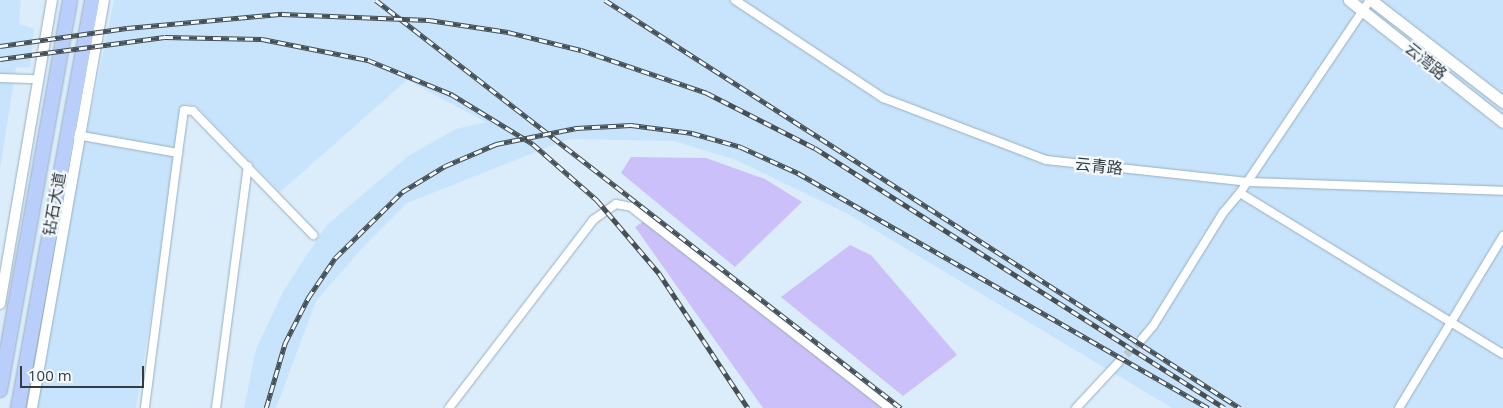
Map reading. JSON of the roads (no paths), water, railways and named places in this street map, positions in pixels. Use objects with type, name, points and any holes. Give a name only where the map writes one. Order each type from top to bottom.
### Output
[{"type":"highway","name":"钻石大道","points":[[0,390],[70,0]]},
{"type":"highway","name":"钻石大道","points":[[18,408],[29,387],[67,134],[92,0]]},
{"type":"main road","name":"云湾路","points":[[1349,0],[1503,122]]},
{"type":"main road","name":"云湾路","points":[[1370,0],[1501,98]]},
{"type":"street","points":[[0,304],[52,0]]},
{"type":"street","points":[[32,408],[29,387],[82,136],[104,0]]},
{"type":"street","name":"云青路","points":[[735,0],[882,98],[1046,160],[1250,182],[1503,191]]},
{"type":"street","points":[[1142,339],[1153,326],[1223,213],[1250,182],[1370,0]]},
{"type":"street","points":[[0,78],[38,79]]},
{"type":"street","points":[[146,408],[184,110],[193,112],[248,166],[313,235]]},
{"type":"street","points":[[67,134],[178,153]]},
{"type":"street","points":[[216,408],[248,166]]},
{"type":"street","points":[[1240,193],[1503,354]]},
{"type":"street","points":[[450,408],[593,220],[616,204],[632,207],[888,408]]},
{"type":"street","points":[[1399,408],[1503,236]]},
{"type":"street","points":[[1076,408],[1118,362]]},
{"type":"tunnel","points":[[1118,363],[1142,339]]},
{"type":"railway","points":[[376,0],[901,408]]},
{"type":"railway","points":[[605,0],[1240,408]]},
{"type":"railway","points":[[0,46],[127,28],[282,14],[429,20],[508,32],[581,50],[707,93],[815,148],[1224,408]]},
{"type":"railway","points":[[0,59],[165,37],[262,39],[368,60],[451,94],[533,144],[597,200],[659,273],[748,408]]},
{"type":"railway","points":[[266,408],[285,343],[308,298],[335,258],[402,192],[445,166],[496,144],[576,128],[631,125],[692,133],[741,147],[798,173],[1208,408]]}]
